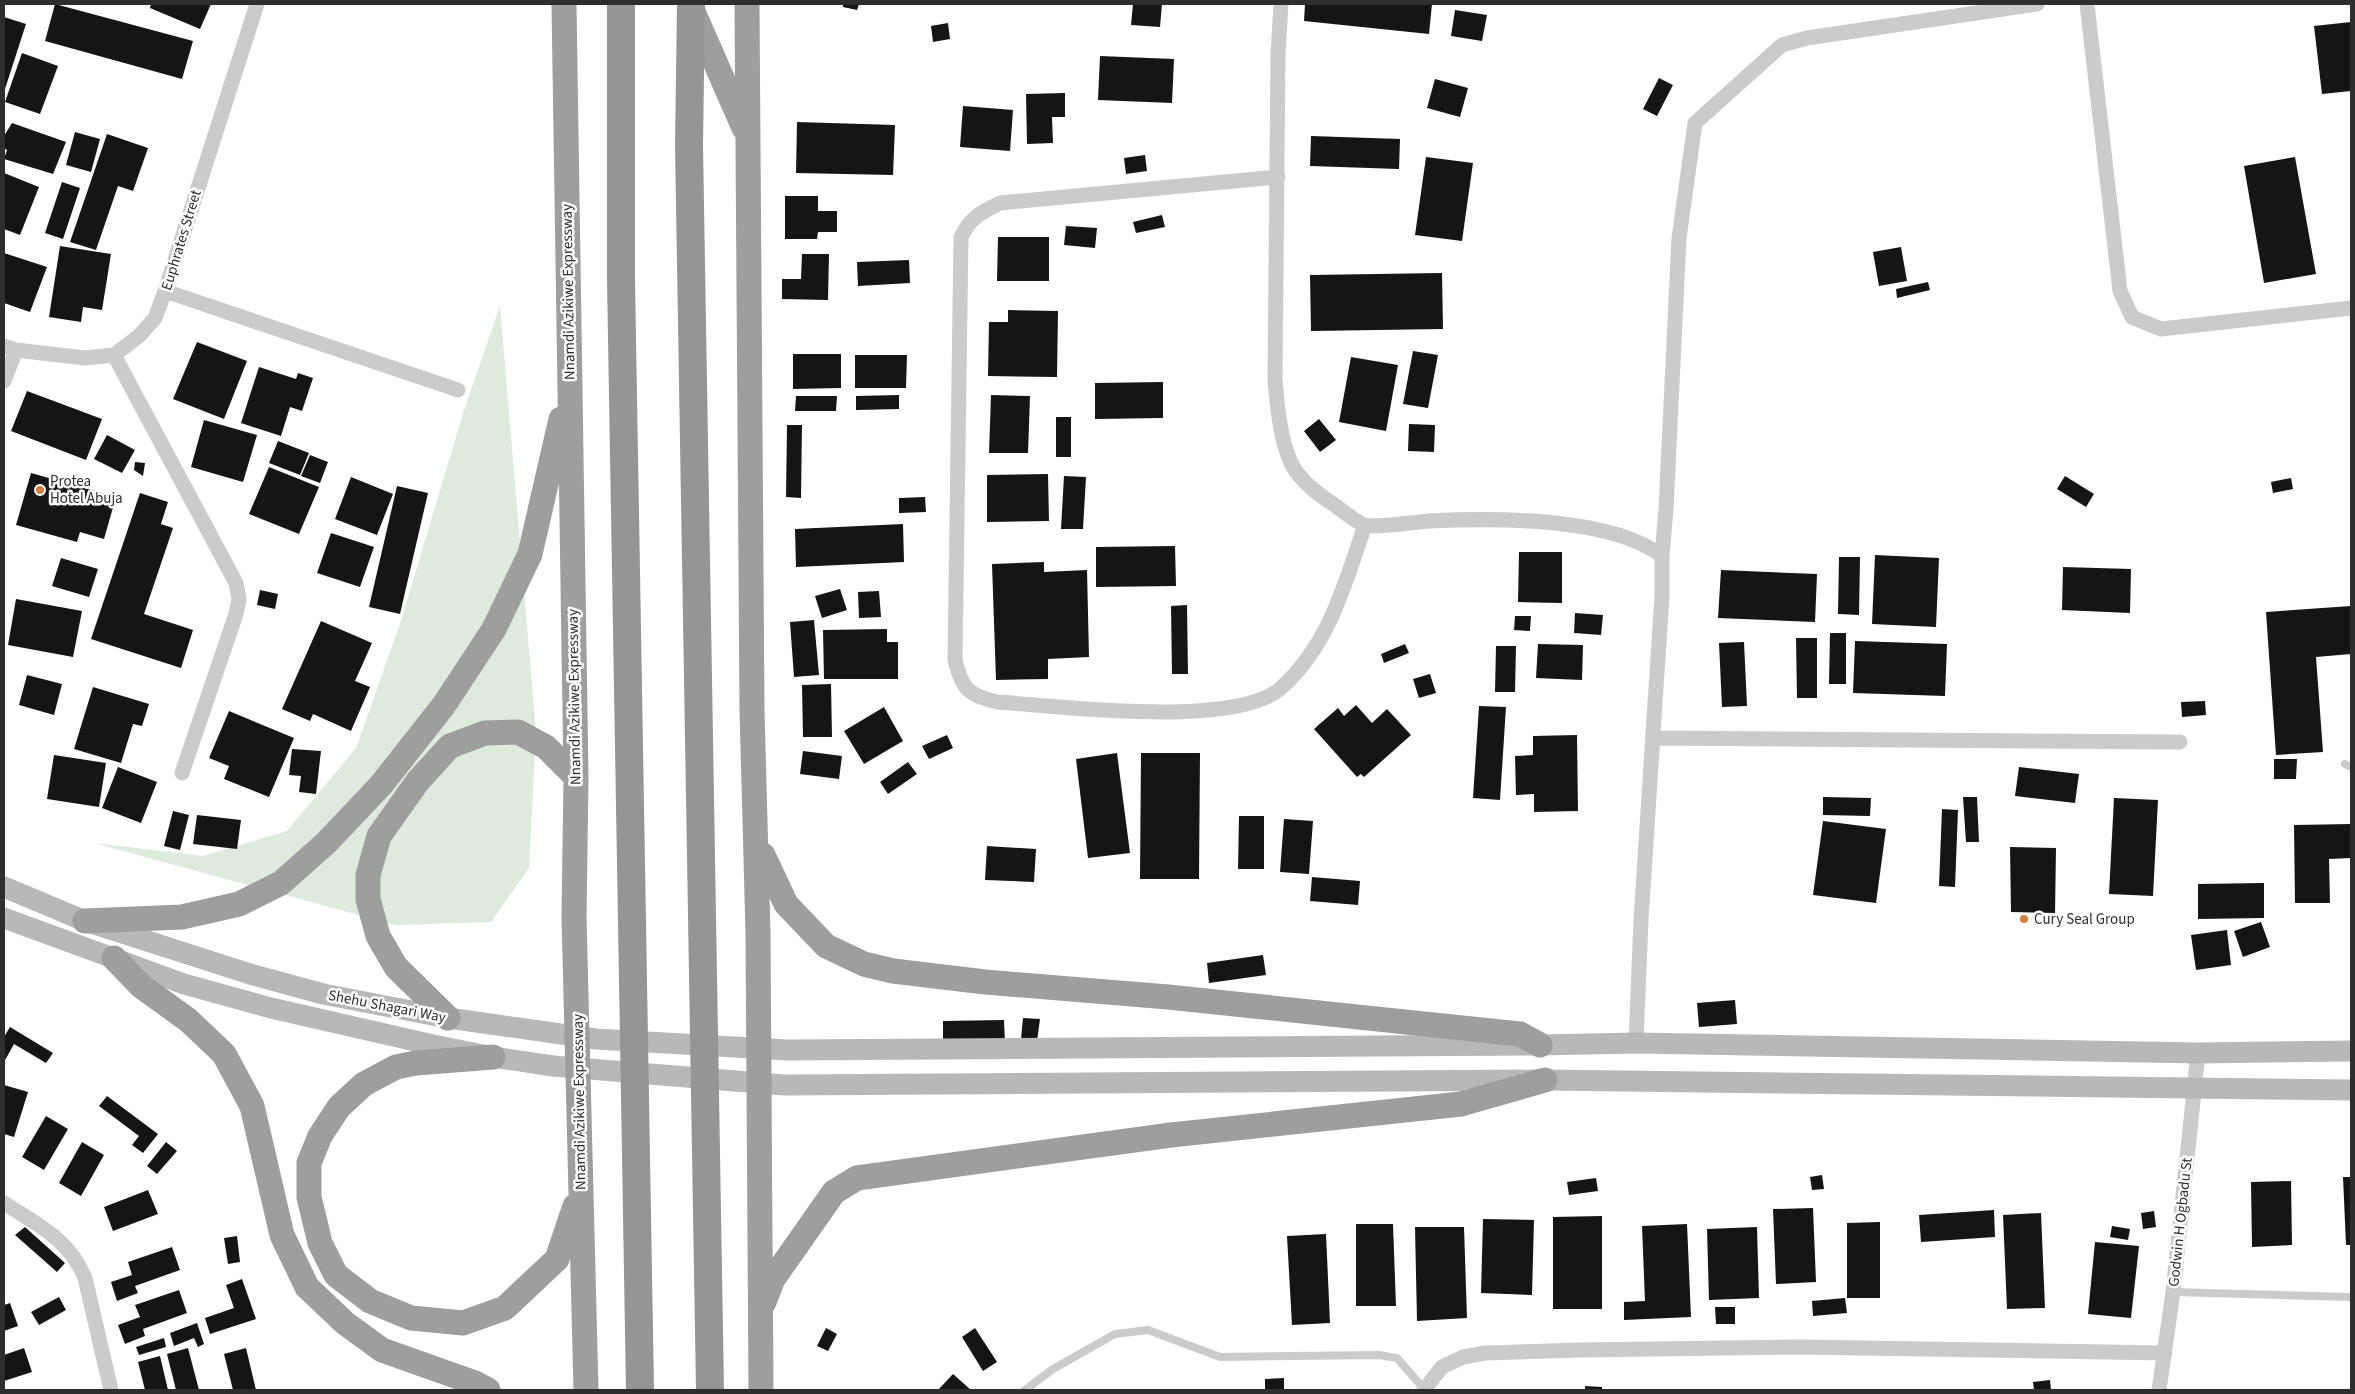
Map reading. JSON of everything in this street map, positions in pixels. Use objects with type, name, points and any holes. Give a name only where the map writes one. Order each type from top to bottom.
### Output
[{"type":"highway","name":"Nnamdi Azikiwe Expressway","points":[[564,4],[576,778],[574,916],[586,1390]]},
{"type":"highway","points":[[621,4],[622,298],[640,1390]]},
{"type":"highway","points":[[747,4],[752,700],[756,851],[761,1390]]},
{"type":"highway","points":[[691,5],[749,140]]},
{"type":"highway","points":[[691,5],[690,165],[710,1390]]},
{"type":"highway","points":[[85,921],[182,917],[239,904],[281,884],[326,843],[381,786],[444,705],[494,629],[530,554],[570,380]]},
{"type":"highway","points":[[448,1018],[396,967],[378,936],[368,899],[368,875],[379,836],[418,781],[450,746],[485,733],[518,732],[546,747],[576,778]]},
{"type":"highway","points":[[756,851],[763,856],[786,904],[826,946],[864,964],[893,971],[984,982],[1178,998],[1520,1034],[1540,1045]]},
{"type":"highway","points":[[114,958],[141,986],[188,1020],[224,1054],[252,1106],[282,1235],[307,1287],[345,1323],[382,1350],[474,1383],[488,1390]]},
{"type":"highway","points":[[493,1057],[396,1067],[364,1084],[338,1107],[320,1136],[309,1163],[309,1197],[320,1244],[336,1275],[370,1301],[411,1318],[463,1323],[505,1308],[557,1259],[581,1188]]},
{"type":"highway","points":[[760,1314],[773,1279],[834,1192],[857,1178],[1171,1135],[1462,1104],[1545,1080]]},
{"type":"main road","name":"Shehu Shagari Way","points":[[4,887],[85,921],[250,974],[323,994],[448,1018],[596,1038],[787,1050],[1636,1043],[2198,1053],[2351,1051]]},
{"type":"main road","name":"Shehu Shagari Way","points":[[4,918],[184,984],[271,1008],[493,1057],[552,1066],[784,1085],[1545,1080],[2194,1090],[2351,1090]]},
{"type":"street","name":"Euphrates Street","points":[[10,348],[85,358],[114,354],[139,336],[155,318],[166,291],[258,4]]},
{"type":"street","points":[[1281,4],[1278,54],[1275,379],[1277,404],[1287,453],[1297,473],[1316,493],[1365,525],[1453,520],[1531,522],[1599,529],[1631,538],[1649,546],[1662,556]]},
{"type":"street","points":[[1636,1043],[1662,595],[1662,556],[1679,238],[1695,123],[1782,45],[1807,38],[2037,4]]},
{"type":"street","points":[[2087,4],[2120,291],[2132,317],[2161,330],[2351,308]]},
{"type":"street","points":[[1278,177],[1000,203],[981,212],[968,222],[961,237],[956,660],[959,676],[967,690],[978,697],[997,702],[1159,712],[1223,709],[1253,704],[1279,689],[1302,667],[1336,612],[1365,525]]},
{"type":"street","points":[[166,291],[458,390]]},
{"type":"street","points":[[4,381],[10,348]]},
{"type":"street","points":[[114,354],[236,583],[239,599],[236,614],[182,773]]},
{"type":"street","points":[[1653,738],[2180,742]]},
{"type":"street","name":"Godwin H Ogbadu St","points":[[2159,1390],[2173,1292],[2198,1053]]},
{"type":"street","points":[[4,1203],[55,1236],[79,1262],[85,1278],[111,1390]]},
{"type":"street","points":[[1424,1389],[1442,1367],[1463,1357],[1485,1353],[1800,1347],[2165,1353]]},
{"type":"lane","points":[[2173,1292],[2351,1297]]},
{"type":"lane","points":[[1025,1390],[1053,1369],[1115,1334],[1148,1330],[1220,1357],[1379,1354],[1397,1358],[1424,1389]]},
{"type":"green space","points":[[500,306],[536,732],[529,868],[491,922],[395,925],[94,843],[203,856],[287,831],[356,748],[401,621],[464,410]]},
{"type":"building","points":[[55,4],[193,41],[182,79],[45,41]]},
{"type":"building","points":[[151,4],[211,4],[200,29],[150,8]]},
{"type":"building","points":[[843,4],[859,4],[857,10],[843,7]]},
{"type":"building","points":[[1133,4],[1162,4],[1160,27],[1131,25]]},
{"type":"building","points":[[1305,4],[1432,4],[1429,34],[1304,21]]},
{"type":"building","points":[[1455,10],[1487,15],[1482,41],[1451,36]]},
{"type":"building","points":[[4,17],[26,24],[4,92]]},
{"type":"building","points":[[2351,22],[2351,91],[2322,94],[2314,26]]},
{"type":"building","points":[[948,23],[950,39],[933,42],[931,26]]},
{"type":"building","points":[[22,53],[58,66],[40,114],[5,102]]},
{"type":"building","points":[[1100,56],[1174,59],[1172,103],[1098,100]]},
{"type":"building","points":[[1659,78],[1673,85],[1657,116],[1643,109]]},
{"type":"building","points":[[1435,79],[1468,88],[1460,117],[1427,108]]},
{"type":"building","points":[[1065,93],[1065,117],[1052,117],[1053,143],[1027,144],[1026,94]]},
{"type":"building","points":[[963,106],[1013,110],[1010,151],[960,147]]},
{"type":"building","points":[[797,122],[895,125],[893,175],[796,173]]},
{"type":"building","points":[[12,123],[66,142],[53,174],[4,159],[7,150],[4,148],[4,136]]},
{"type":"building","points":[[75,132],[100,139],[91,172],[66,165]]},
{"type":"building","points":[[107,134],[148,148],[133,191],[118,186],[96,250],[70,242]]},
{"type":"building","points":[[1311,136],[1400,139],[1399,169],[1310,166]]},
{"type":"building","points":[[1145,155],[1147,171],[1126,174],[1124,158]]},
{"type":"building","points":[[1426,157],[1473,163],[1462,241],[1415,235]]},
{"type":"building","points":[[2295,157],[2316,274],[2264,283],[2244,166]]},
{"type":"building","points":[[4,173],[39,187],[20,235],[4,229]]},
{"type":"building","points":[[62,182],[80,188],[63,239],[45,233]]},
{"type":"building","points":[[785,196],[818,196],[818,211],[837,211],[837,232],[818,232],[817,239],[785,239]]},
{"type":"building","points":[[1162,215],[1165,227],[1136,233],[1133,222]]},
{"type":"building","points":[[1066,226],[1097,228],[1095,248],[1064,245]]},
{"type":"building","points":[[998,237],[1049,237],[1049,281],[997,281]]},
{"type":"building","points":[[60,246],[111,254],[102,310],[83,307],[81,322],[49,317]]},
{"type":"building","points":[[1901,247],[1907,281],[1879,286],[1873,252]]},
{"type":"building","points":[[4,253],[47,267],[30,312],[4,303]]},
{"type":"building","points":[[802,254],[829,254],[828,300],[782,299],[782,279],[801,279]]},
{"type":"building","points":[[909,260],[910,283],[858,286],[857,262]]},
{"type":"building","points":[[1442,273],[1443,329],[1311,331],[1310,275]]},
{"type":"building","points":[[1928,282],[1930,290],[1897,298],[1896,289]]},
{"type":"building","points":[[1008,310],[1058,311],[1057,377],[988,376],[989,322],[1008,322]]},
{"type":"building","points":[[197,342],[247,361],[224,419],[173,399]]},
{"type":"building","points":[[1413,351],[1438,355],[1428,408],[1403,404]]},
{"type":"building","points":[[793,354],[841,354],[841,388],[793,389]]},
{"type":"building","points":[[855,355],[907,355],[906,388],[855,388]]},
{"type":"building","points":[[1351,357],[1398,365],[1386,431],[1339,422]]},
{"type":"building","points":[[259,367],[296,379],[298,373],[313,378],[302,411],[290,407],[281,436],[241,423]]},
{"type":"building","points":[[1163,382],[1163,418],[1095,419],[1095,383]]},
{"type":"building","points":[[27,391],[102,419],[86,460],[11,431]]},
{"type":"building","points":[[899,395],[899,409],[856,410],[856,396]]},
{"type":"building","points":[[991,395],[1030,396],[1028,453],[989,453]]},
{"type":"building","points":[[796,396],[837,396],[836,411],[795,411]]},
{"type":"building","points":[[1056,417],[1071,417],[1071,457],[1056,457]]},
{"type":"building","points":[[1319,419],[1336,440],[1320,452],[1304,431]]},
{"type":"building","points":[[204,420],[257,435],[243,482],[191,467]]},
{"type":"building","points":[[1409,424],[1435,425],[1434,452],[1408,451]]},
{"type":"building","points":[[787,425],[802,425],[801,498],[786,497]]},
{"type":"building","points":[[107,435],[135,450],[122,473],[94,459]]},
{"type":"building","points":[[278,441],[309,453],[300,475],[269,463]]},
{"type":"building","points":[[310,455],[328,462],[320,483],[301,476]]},
{"type":"building","points":[[135,462],[145,463],[143,476],[134,470]]},
{"type":"building","points":[[269,467],[319,487],[299,534],[249,514]]},
{"type":"building","points":[[31,473],[116,497],[104,539],[80,532],[77,542],[16,525]]},
{"type":"building","points":[[1048,474],[1049,521],[987,522],[987,475]]},
{"type":"building","points":[[1064,476],[1086,477],[1083,529],[1061,529]]},
{"type":"building","points":[[2065,476],[2094,494],[2086,507],[2057,489]]},
{"type":"building","points":[[351,477],[393,494],[377,535],[335,519]]},
{"type":"building","points":[[2291,478],[2293,489],[2273,493],[2271,482]]},
{"type":"building","points":[[397,486],[428,493],[400,614],[369,607]]},
{"type":"building","points":[[140,493],[168,502],[161,524],[173,528],[144,614],[193,630],[181,668],[91,639]]},
{"type":"building","points":[[925,497],[926,512],[899,513],[899,498]]},
{"type":"building","points":[[903,524],[904,562],[796,567],[795,529]]},
{"type":"building","points":[[331,533],[374,547],[360,587],[317,573]]},
{"type":"building","points":[[1175,546],[1176,586],[1096,587],[1096,547]]},
{"type":"building","points":[[1519,552],[1562,552],[1562,603],[1518,602]]},
{"type":"building","points":[[1875,555],[1939,558],[1936,627],[1872,624]]},
{"type":"building","points":[[1839,557],[1860,557],[1859,615],[1838,614]]},
{"type":"building","points":[[61,558],[98,569],[89,597],[52,586]]},
{"type":"building","points":[[1044,562],[1044,572],[1087,570],[1089,657],[1048,659],[1048,679],[996,680],[992,564]]},
{"type":"building","points":[[2063,567],[2131,569],[2130,613],[2062,610]]},
{"type":"building","points":[[1721,570],[1817,574],[1815,622],[1718,618]]},
{"type":"building","points":[[840,589],[847,610],[822,618],[815,596]]},
{"type":"building","points":[[260,590],[278,594],[275,609],[257,605]]},
{"type":"building","points":[[879,591],[881,617],[859,618],[858,592]]},
{"type":"building","points":[[16,599],[82,611],[73,657],[8,645]]},
{"type":"building","points":[[1187,605],[1188,674],[1172,674],[1171,606]]},
{"type":"building","points":[[2351,606],[2351,654],[2316,657],[2323,752],[2276,755],[2266,612]]},
{"type":"building","points":[[1575,613],[1603,615],[1601,635],[1574,633]]},
{"type":"building","points":[[1515,616],[1531,616],[1530,631],[1514,630]]},
{"type":"building","points":[[814,620],[819,675],[794,677],[790,622]]},
{"type":"building","points":[[321,621],[372,643],[355,681],[370,687],[351,731],[313,714],[310,721],[282,709]]},
{"type":"building","points":[[887,629],[887,642],[898,642],[898,679],[824,679],[823,630]]},
{"type":"building","points":[[1830,633],[1846,633],[1846,684],[1829,684]]},
{"type":"building","points":[[1796,638],[1817,638],[1817,698],[1797,698]]},
{"type":"building","points":[[1855,641],[1947,644],[1945,696],[1853,693]]},
{"type":"building","points":[[1744,642],[1747,706],[1722,707],[1719,643]]},
{"type":"building","points":[[1405,644],[1409,653],[1384,663],[1381,654]]},
{"type":"building","points":[[1538,644],[1583,645],[1582,680],[1536,678]]},
{"type":"building","points":[[1496,646],[1516,646],[1515,692],[1495,692]]},
{"type":"building","points":[[1430,674],[1436,693],[1419,698],[1413,679]]},
{"type":"building","points":[[27,675],[62,684],[54,715],[19,705]]},
{"type":"building","points":[[831,684],[832,737],[803,737],[802,685]]},
{"type":"building","points":[[93,687],[149,704],[142,726],[133,724],[121,763],[74,749]]},
{"type":"building","points":[[2205,701],[2206,715],[2182,717],[2181,702]]},
{"type":"building","points":[[1356,705],[1372,723],[1387,709],[1411,735],[1364,777],[1361,774],[1357,777],[1314,729],[1338,708],[1344,716]]},
{"type":"building","points":[[1479,706],[1506,707],[1500,800],[1473,798]]},
{"type":"building","points":[[884,707],[903,741],[864,764],[844,731]]},
{"type":"building","points":[[229,711],[294,738],[269,797],[224,779],[229,766],[209,758]]},
{"type":"building","points":[[947,735],[953,748],[929,759],[922,746]]},
{"type":"building","points":[[1577,735],[1578,811],[1534,812],[1534,794],[1516,795],[1515,756],[1533,755],[1533,736]]},
{"type":"building","points":[[292,749],[321,751],[316,794],[299,792],[301,776],[289,775]]},
{"type":"building","points":[[803,751],[842,756],[839,779],[800,774]]},
{"type":"building","points":[[1117,753],[1130,853],[1088,858],[1076,759]]},
{"type":"building","points":[[1141,753],[1200,753],[1199,879],[1140,879]]},
{"type":"building","points":[[54,755],[106,763],[99,807],[47,799]]},
{"type":"building","points":[[2274,759],[2297,759],[2296,779],[2274,779]]},
{"type":"building","points":[[908,762],[917,774],[888,794],[880,782]]},
{"type":"building","points":[[118,767],[157,782],[141,823],[102,808]]},
{"type":"building","points":[[2019,767],[2079,774],[2075,803],[2015,796]]},
{"type":"building","points":[[1823,797],[1871,798],[1870,816],[1823,815]]},
{"type":"building","points":[[1963,797],[1977,797],[1979,842],[1966,842]]},
{"type":"building","points":[[2114,798],[2158,800],[2153,896],[2109,894]]},
{"type":"building","points":[[1942,809],[1958,810],[1955,887],[1939,886]]},
{"type":"building","points":[[173,811],[189,815],[180,850],[164,846]]},
{"type":"building","points":[[197,815],[241,820],[237,849],[193,844]]},
{"type":"building","points":[[1239,816],[1264,816],[1264,869],[1238,869]]},
{"type":"building","points":[[1284,819],[1313,821],[1309,874],[1280,872]]},
{"type":"building","points":[[1823,821],[1886,829],[1876,903],[1813,895]]},
{"type":"building","points":[[2351,824],[2351,858],[2329,859],[2330,903],[2295,903],[2294,825]]},
{"type":"building","points":[[987,846],[1036,849],[1034,882],[985,880]]},
{"type":"building","points":[[2010,847],[2056,848],[2055,913],[2011,912]]},
{"type":"building","points":[[1312,877],[1360,881],[1358,905],[1310,901]]},
{"type":"building","points":[[2264,883],[2264,918],[2198,919],[2198,884]]},
{"type":"building","points":[[2261,922],[2270,947],[2243,957],[2234,931]]},
{"type":"building","points":[[2227,930],[2231,965],[2196,970],[2191,935]]},
{"type":"building","points":[[1263,955],[1266,975],[1209,983],[1207,963]]},
{"type":"building","points":[[1735,1000],[1737,1024],[1699,1027],[1697,1003]]},
{"type":"building","points":[[1023,1018],[1040,1019],[1037,1041],[1021,1039]]},
{"type":"building","points":[[1004,1020],[1005,1043],[943,1045],[943,1021]]},
{"type":"building","points":[[10,1027],[53,1053],[46,1063],[14,1044],[4,1062],[4,1037]]},
{"type":"building","points":[[4,1085],[28,1092],[14,1137],[4,1134]]},
{"type":"building","points":[[107,1096],[158,1134],[143,1153],[132,1145],[139,1136],[99,1106]]},
{"type":"building","points":[[46,1116],[68,1129],[44,1170],[22,1157]]},
{"type":"building","points":[[82,1142],[104,1155],[81,1196],[59,1183]]},
{"type":"building","points":[[166,1142],[177,1151],[157,1174],[147,1166]]},
{"type":"building","points":[[1822,1175],[1824,1189],[1812,1190],[1810,1177]]},
{"type":"building","points":[[2343,1177],[2351,1177],[2351,1245],[2346,1245]]},
{"type":"building","points":[[1596,1178],[1598,1191],[1569,1195],[1567,1182]]},
{"type":"building","points":[[2291,1181],[2292,1245],[2252,1247],[2251,1182]]},
{"type":"building","points":[[148,1190],[158,1214],[113,1231],[104,1207]]},
{"type":"building","points":[[1813,1208],[1816,1282],[1776,1284],[1773,1209]]},
{"type":"building","points":[[1994,1210],[1995,1237],[1921,1242],[1919,1215]]},
{"type":"building","points":[[2154,1211],[2156,1227],[2143,1229],[2141,1213]]},
{"type":"building","points":[[2041,1213],[2045,1308],[2007,1309],[2003,1215]]},
{"type":"building","points":[[1602,1216],[1602,1309],[1553,1309],[1553,1217]]},
{"type":"building","points":[[1483,1219],[1534,1220],[1532,1295],[1481,1293]]},
{"type":"building","points":[[1880,1222],[1880,1298],[1847,1298],[1847,1223]]},
{"type":"building","points":[[1356,1224],[1393,1224],[1396,1306],[1356,1306]]},
{"type":"building","points":[[1687,1224],[1691,1317],[1624,1320],[1624,1302],[1645,1301],[1642,1226]]},
{"type":"building","points":[[2112,1226],[2130,1229],[2128,1240],[2110,1237]]},
{"type":"building","points":[[25,1227],[65,1263],[57,1272],[15,1235]]},
{"type":"building","points":[[1415,1227],[1464,1227],[1467,1318],[1417,1321]]},
{"type":"building","points":[[1757,1227],[1759,1298],[1709,1300],[1707,1229]]},
{"type":"building","points":[[1326,1234],[1330,1323],[1292,1325],[1287,1236]]},
{"type":"building","points":[[237,1236],[240,1262],[228,1264],[224,1238]]},
{"type":"building","points":[[2095,1242],[2139,1246],[2131,1318],[2088,1314]]},
{"type":"building","points":[[172,1247],[180,1270],[135,1286],[138,1293],[117,1301],[111,1282],[132,1275],[128,1262]]},
{"type":"building","points":[[242,1279],[256,1319],[210,1334],[205,1318],[234,1308],[226,1285]]},
{"type":"building","points":[[179,1290],[187,1313],[143,1329],[145,1336],[125,1344],[118,1325],[140,1317],[135,1305]]},
{"type":"building","points":[[59,1297],[66,1310],[39,1325],[31,1312]]},
{"type":"building","points":[[1845,1298],[1847,1313],[1813,1316],[1812,1301]]},
{"type":"building","points":[[10,1303],[18,1326],[4,1331],[4,1305]]},
{"type":"building","points":[[1715,1307],[1735,1307],[1735,1324],[1716,1324]]},
{"type":"building","points":[[197,1323],[204,1344],[198,1347],[194,1338],[174,1346],[170,1333]]},
{"type":"building","points":[[826,1328],[837,1334],[828,1351],[817,1346]]},
{"type":"building","points":[[975,1328],[997,1362],[983,1371],[962,1337]]},
{"type":"building","points":[[164,1338],[166,1347],[139,1355],[136,1347]]},
{"type":"building","points":[[24,1348],[32,1372],[4,1381],[4,1355]]},
{"type":"building","points":[[188,1348],[199,1390],[176,1390],[167,1354]]},
{"type":"building","points":[[246,1348],[256,1390],[233,1390],[224,1354]]},
{"type":"building","points":[[160,1356],[168,1390],[145,1390],[138,1362]]},
{"type":"building","points":[[953,1374],[971,1390],[938,1390]]},
{"type":"building","points":[[1284,1378],[1284,1390],[1265,1390],[1265,1379]]},
{"type":"building","points":[[2050,1380],[2051,1390],[2034,1390],[2033,1382]]},
{"type":"building","points":[[1585,1386],[1602,1387],[1602,1390],[1585,1390]]},
{"type":"place","name":"Protea Hotel Abuja","points":[[40,490]]},
{"type":"place","name":"Cury Seal Group","points":[[2024,919]]}]
